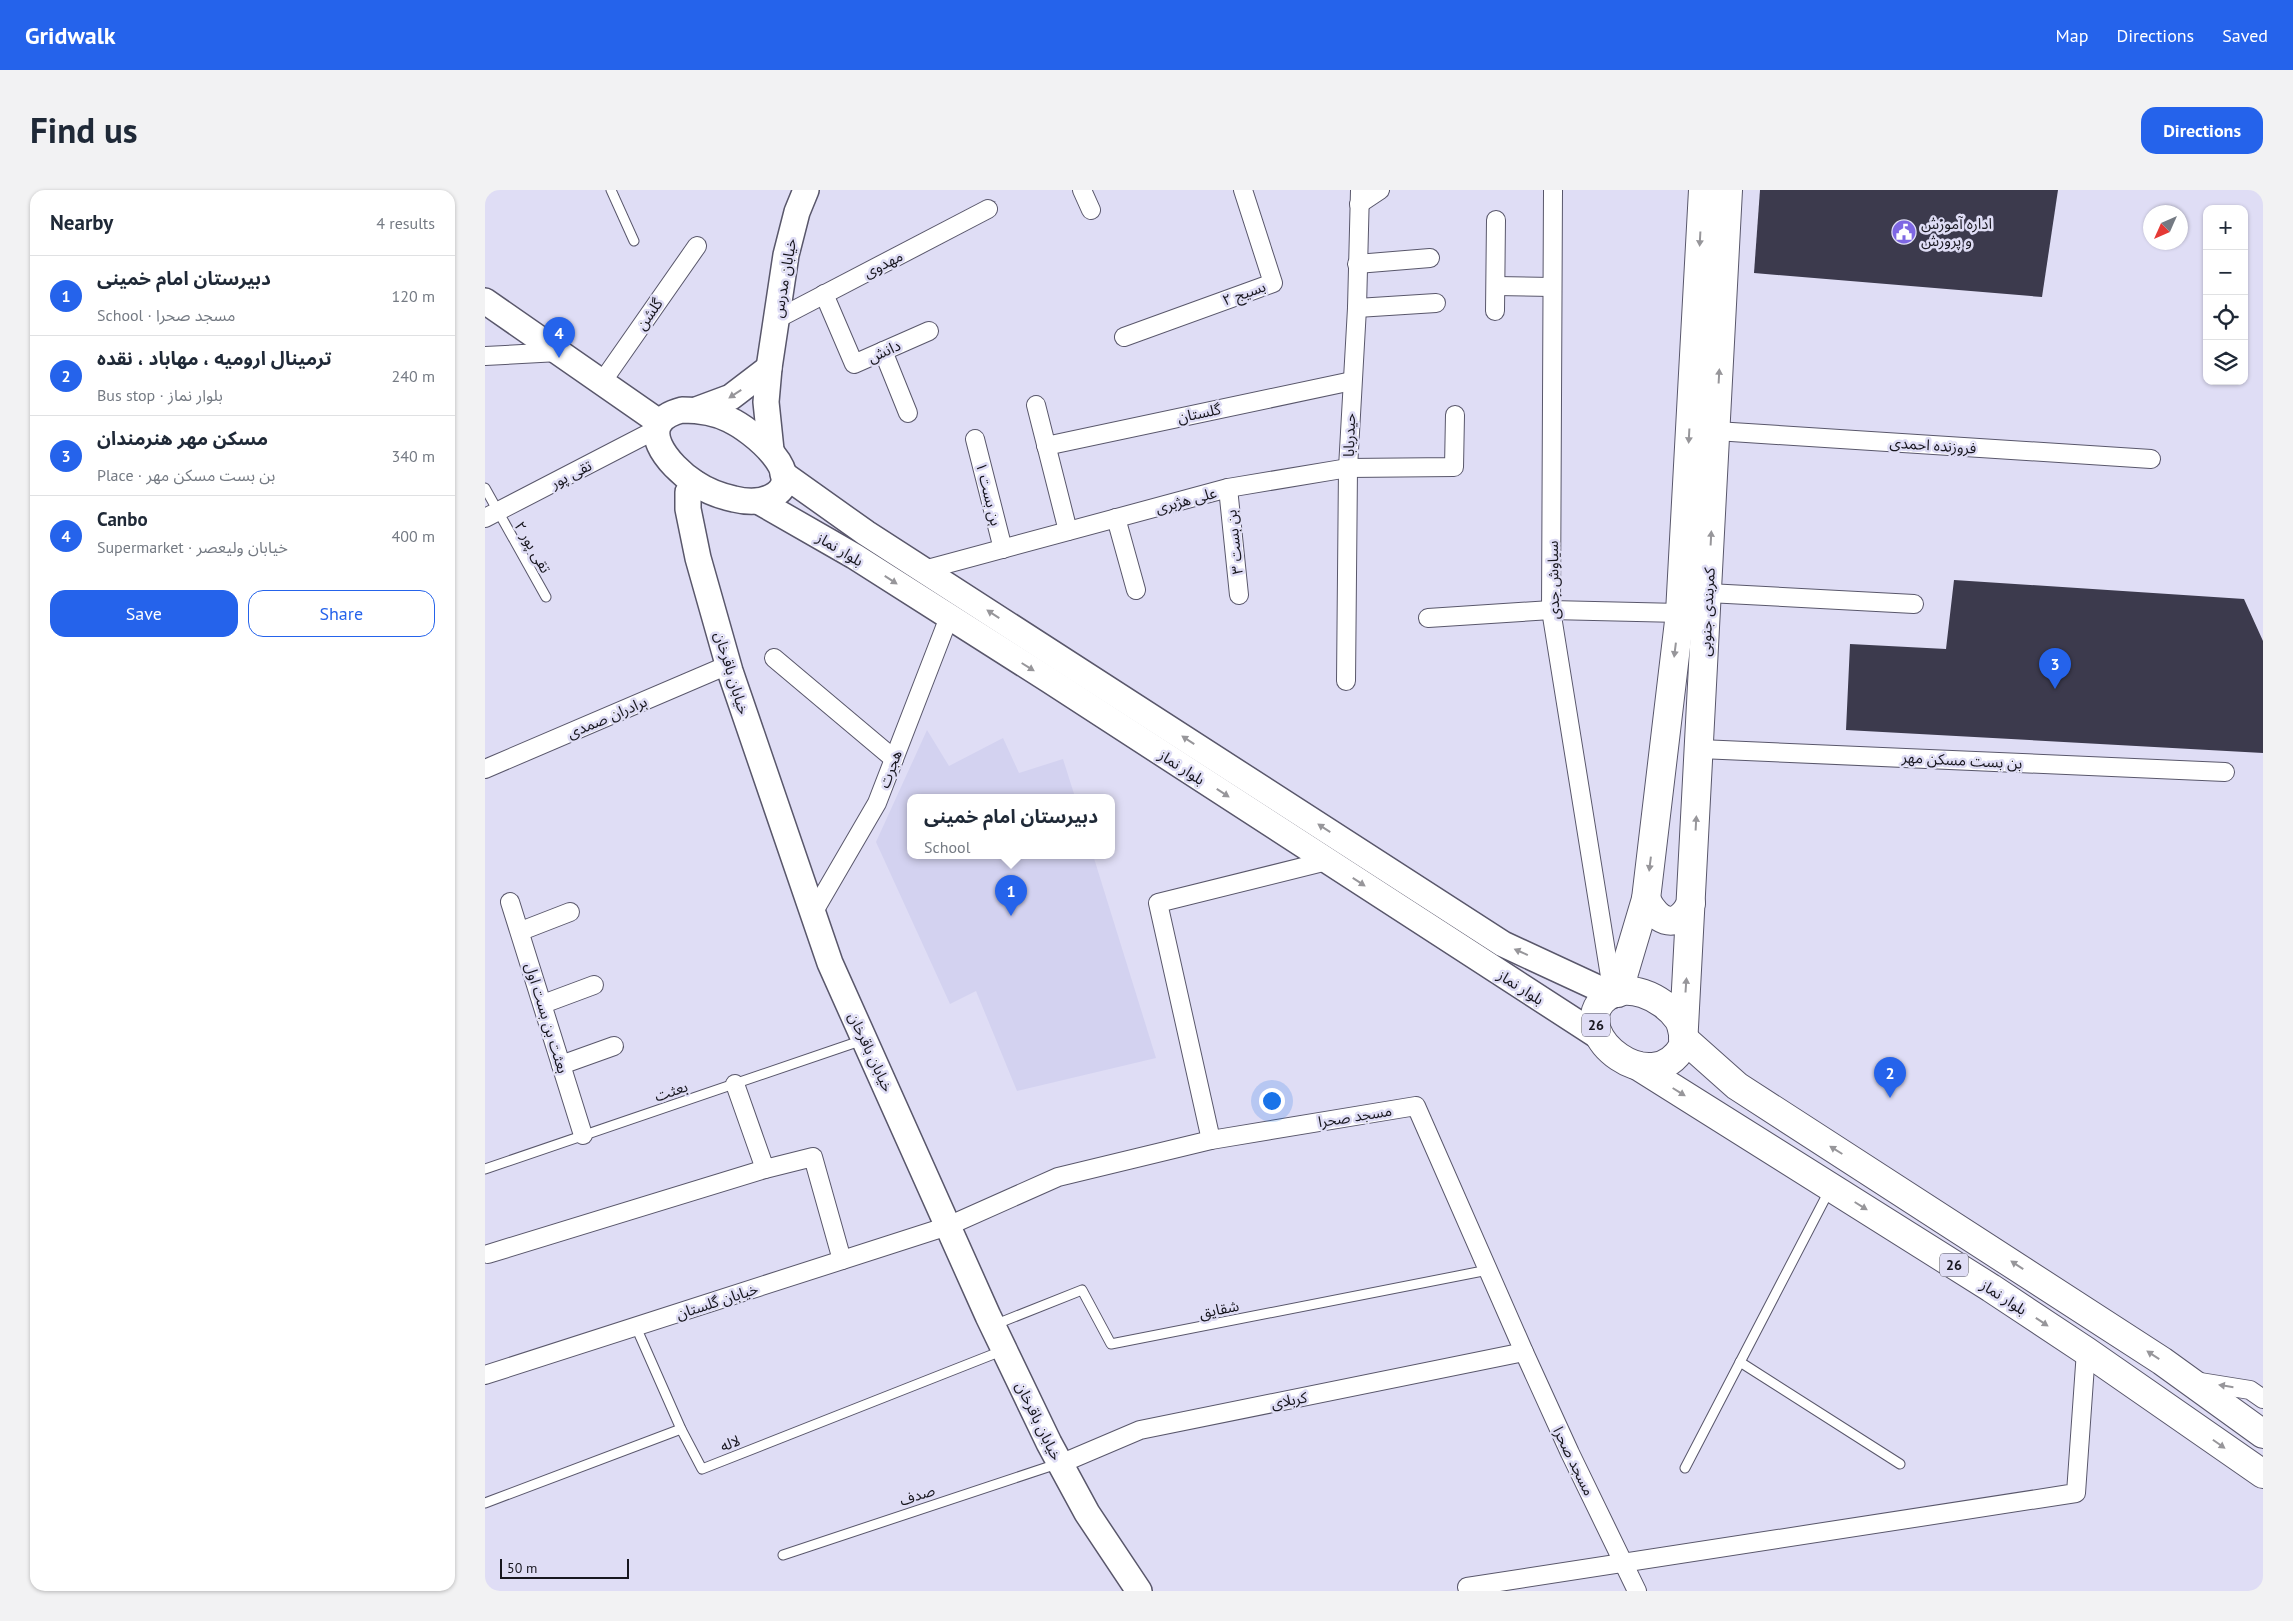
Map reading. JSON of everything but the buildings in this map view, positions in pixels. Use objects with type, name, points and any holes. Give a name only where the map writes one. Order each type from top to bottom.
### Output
[{"type":"main road","name":"خیابان مدرس","points":[[771,450],[766,402],[769,368],[786,255],[797,212],[806,190]]},
{"type":"main road","points":[[1703,190],[1728,190]]},
{"type":"main road","name":"کمربندی جنوبی","points":[[1615,994],[1646,899],[1680,613],[1703,190]]},
{"type":"main road","name":"کمربندی جنوبی","points":[[1683,1036],[1700,749],[1728,190]]},
{"type":"main road","points":[[485,301],[602,382],[658,426]]},
{"type":"main road","points":[[696,410],[731,397],[769,368]]},
{"type":"main road","name":"26","points":[[758,501],[728,498],[695,483],[669,461],[659,443],[658,426],[670,413],[682,410],[696,410],[729,419],[752,433],[771,450],[783,474]]},
{"type":"main road","points":[[758,501],[779,492],[783,484],[783,474]]},
{"type":"main road","name":"بلوار نماز","points":[[783,474],[924,570],[1503,944],[1615,994]]},
{"type":"main road","name":"خیابان باقرخان","points":[[695,483],[688,492],[688,509],[698,558],[729,665],[830,963],[1004,1350],[1060,1464],[1087,1512],[1139,1591]]},
{"type":"main road","name":"بلوار نماز","points":[[758,501],[823,538],[949,617],[1601,1038]]},
{"type":"main road","points":[[823,538],[816,520],[822,512],[834,510]]},
{"type":"main road","points":[[1646,899],[1652,912],[1663,920],[1675,920],[1686,914],[1691,903]]},
{"type":"main road","points":[[1539,998],[1550,995],[1555,987],[1549,965]]},
{"type":"main road","name":"26","points":[[1627,991],[1642,993],[1657,999],[1669,1009],[1679,1021],[1683,1036],[1683,1046],[1677,1058],[1666,1065],[1653,1068],[1637,1066],[1623,1060],[1610,1051],[1601,1038],[1596,1026],[1597,1012],[1602,1002],[1615,994],[1627,991]]},
{"type":"main road","name":"26","points":[[1683,1036],[1737,1086],[2162,1361],[2263,1434]]},
{"type":"main road","name":"بلوار نماز","points":[[1637,1066],[1991,1288],[2086,1351],[2263,1474]]},
{"type":"main road","points":[[1717,1116],[1714,1101],[1717,1092],[1728,1086],[1737,1086]]},
{"type":"main road","points":[[2187,1421],[2197,1387]]},
{"type":"street","points":[[1082,190],[1091,210]]},
{"type":"street","name":"بسیج ۲","points":[[1124,337],[1273,283],[1243,190]]},
{"type":"street","points":[[1359,197],[1379,190]]},
{"type":"street","name":"سیاوش جدی","points":[[1553,190],[1551,610],[1615,994]]},
{"type":"street","name":"حیدربابا","points":[[1346,681],[1348,468],[1351,381],[1357,308],[1359,197]]},
{"type":"street","name":"مهدوی","points":[[777,319],[988,210]]},
{"type":"street","points":[[1495,220],[1495,311]]},
{"type":"street","name":"گلشن","points":[[602,382],[697,246]]},
{"type":"street","points":[[1357,264],[1429,258]]},
{"type":"street","points":[[1496,286],[1553,287]]},
{"type":"street","name":"دانش","points":[[825,294],[854,364],[929,331]]},
{"type":"street","points":[[1357,308],[1436,303]]},
{"type":"street","points":[[883,351],[908,413]]},
{"type":"street","points":[[485,356],[559,352]]},
{"type":"street","name":"گلستان","points":[[1046,446],[1351,381]]},
{"type":"street","points":[[1036,405],[1068,531]]},
{"type":"street","name":"علی هژبری","points":[[924,570],[1228,488],[1348,468],[1453,467],[1455,415]]},
{"type":"street","name":"تقی پور","points":[[491,515],[658,426]]},
{"type":"street","name":"فروزنده احمدی","points":[[1716,431],[2151,459]]},
{"type":"street","name":"بن بست ۱","points":[[975,440],[1003,549]]},
{"type":"street","name":"بن بست ۳","points":[[1228,488],[1239,595]]},
{"type":"street","points":[[1116,518],[1136,590]]},
{"type":"street","points":[[1708,593],[1914,604]]},
{"type":"street","points":[[1428,618],[1551,610],[1680,613]]},
{"type":"street","name":"هجرت","points":[[813,913],[877,803],[949,617]]},
{"type":"street","points":[[774,658],[894,759]]},
{"type":"street","name":"برادران صمدی","points":[[485,769],[729,665]]},
{"type":"street","name":"بن بست مسکن مهر","points":[[1700,749],[2225,772]]},
{"type":"street","points":[[1211,1140],[1158,903],[1327,861]]},
{"type":"street","name":"بعثت بن بست اول","points":[[511,902],[583,1135]]},
{"type":"street","points":[[521,931],[570,912]]},
{"type":"street","points":[[543,1004],[594,985]]},
{"type":"street","points":[[561,1065],[614,1046]]},
{"type":"street","points":[[735,1084],[765,1169]]},
{"type":"street","name":"مسجد صحرا","points":[[1211,1140],[1415,1106],[1524,1352],[1637,1591]]},
{"type":"street","name":"خیابان گلستان","points":[[485,1375],[948,1226],[1058,1177],[1211,1140]]},
{"type":"street","points":[[488,1254],[765,1169],[813,1157],[842,1260]]},
{"type":"street","points":[[1467,1587],[2076,1493],[2086,1351]]},
{"type":"street","name":"کربلای","points":[[1060,1464],[1140,1430],[1524,1352]]},
{"type":"street","points":[[2197,1387],[2249,1390],[2263,1399]]},
{"type":"lane","points":[[613,191],[634,241]]},
{"type":"lane","name":"تقی پور ۲","points":[[485,488],[491,515],[545,597]]},
{"type":"lane","name":"بعثت","points":[[485,1169],[865,1040]]},
{"type":"lane","points":[[1685,1468],[1831,1187]]},
{"type":"lane","name":"شقایق","points":[[993,1326],[1082,1290],[1111,1344],[1488,1270]]},
{"type":"lane","points":[[485,1502],[681,1428],[636,1327]]},
{"type":"lane","name":"لاله","points":[[681,1428],[702,1469],[1004,1350]]},
{"type":"lane","points":[[1740,1362],[1900,1464]]},
{"type":"lane","name":"صدف","points":[[783,1555],[1034,1470],[1060,1464]]},
{"type":"shaded area","points":[[927,730],[949,766],[1003,738],[1019,773],[1063,759],[1074,794],[907,794],[907,859],[1094,859],[1156,1058],[1017,1091],[976,991],[950,1004],[876,842]]},
{"type":"place","name":"اداره آموزش و پرورش","points":[[1904,232]]},
{"type":"place","name":"Canbo","points":[[559,358]]},
{"type":"place","name":"مسکن مهر هنرمندان","points":[[2055,689]]},
{"type":"place","name":"دبیرستان امام خمینی","points":[[1011,916]]},
{"type":"place","name":"ترمینال ارومیه ، مهاباد ، نقده","points":[[1890,1098]]}]
